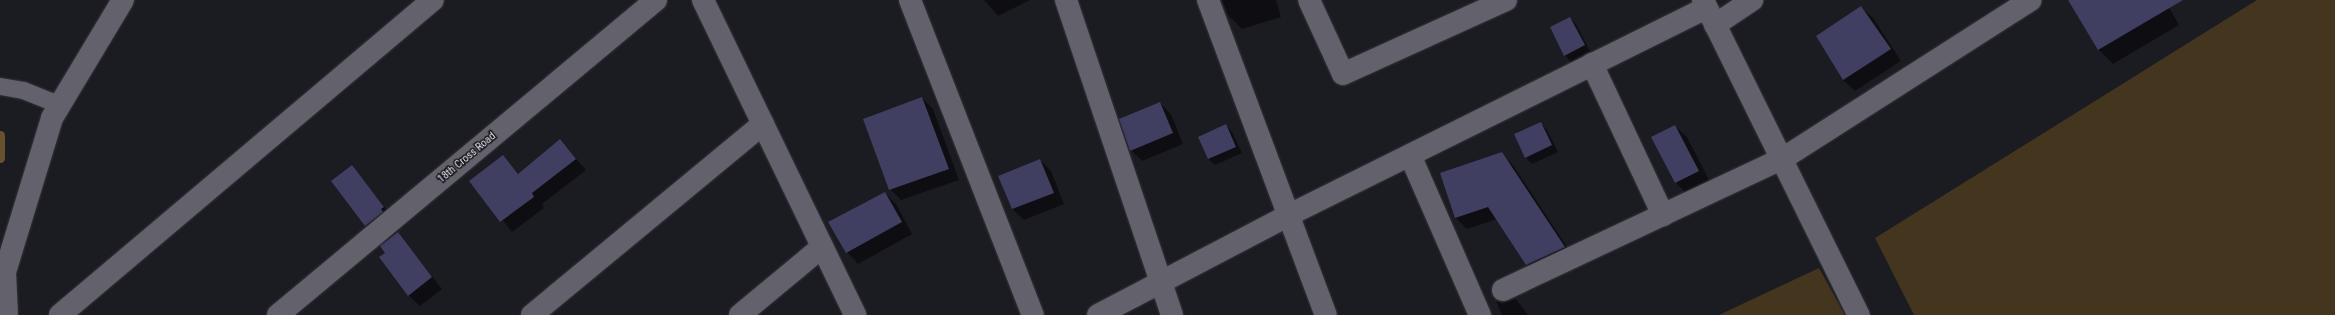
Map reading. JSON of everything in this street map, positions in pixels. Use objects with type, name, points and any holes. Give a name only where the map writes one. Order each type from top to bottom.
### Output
[{"type":"street","points":[[7,315],[5,272],[52,118],[123,0]]},
{"type":"street","points":[[60,315],[432,0]]},
{"type":"street","name":"18th Cross Road","points":[[278,315],[656,0]]},
{"type":"street","points":[[704,0],[855,315]]},
{"type":"street","points":[[910,0],[1033,315]]},
{"type":"street","points":[[1066,0],[1172,315]]},
{"type":"street","points":[[1208,0],[1287,216],[1326,315]]},
{"type":"street","points":[[1309,0],[1342,74],[1506,0]]},
{"type":"street","points":[[1098,315],[1160,281],[1287,216],[1592,64],[1708,11],[1752,0]]},
{"type":"street","points":[[1503,290],[1782,159],[2031,0]]},
{"type":"street","points":[[1708,11],[1859,315]]},
{"type":"street","points":[[1592,64],[1663,215]]},
{"type":"street","points":[[532,315],[763,124]]},
{"type":"street","points":[[1410,155],[1480,315]]},
{"type":"street","points":[[740,315],[822,247]]},
{"type":"lane","points":[[0,86],[23,90],[60,105]]},
{"type":"shaded area","points":[[2257,0],[2335,0],[2335,315],[1914,315],[1875,238]]},
{"type":"shaded area","points":[[1819,268],[1845,315],[1719,315]]},
{"type":"building","points":[[2068,0],[2183,0],[2098,50]]},
{"type":"building","points":[[1861,6],[1891,49],[1843,80],[1816,36]]},
{"type":"building","points":[[1570,17],[1585,45],[1564,56],[1550,27]]},
{"type":"building","points":[[922,97],[949,169],[889,190],[863,119]]},
{"type":"building","points":[[1160,102],[1173,133],[1130,151],[1119,119]]},
{"type":"building","points":[[1541,122],[1552,145],[1525,158],[1514,134]]},
{"type":"building","points":[[1226,124],[1236,147],[1208,159],[1198,137]]},
{"type":"building","points":[[1675,125],[1699,171],[1675,183],[1651,137]]},
{"type":"building","points":[[560,139],[576,159],[532,193],[534,197],[500,222],[469,181],[503,155],[518,174]]},
{"type":"building","points":[[1502,152],[1565,247],[1526,265],[1488,207],[1455,218],[1440,173]]},
{"type":"building","points":[[1040,159],[1054,193],[1012,209],[998,176]]},
{"type":"building","points":[[352,165],[384,207],[381,209],[383,212],[365,226],[331,181]]},
{"type":"building","points":[[885,192],[902,222],[846,253],[828,222]]},
{"type":"building","points":[[398,232],[432,277],[408,296],[379,257],[385,253],[380,246]]},
{"type":"waterway","points":[[0,135],[0,158]]}]
